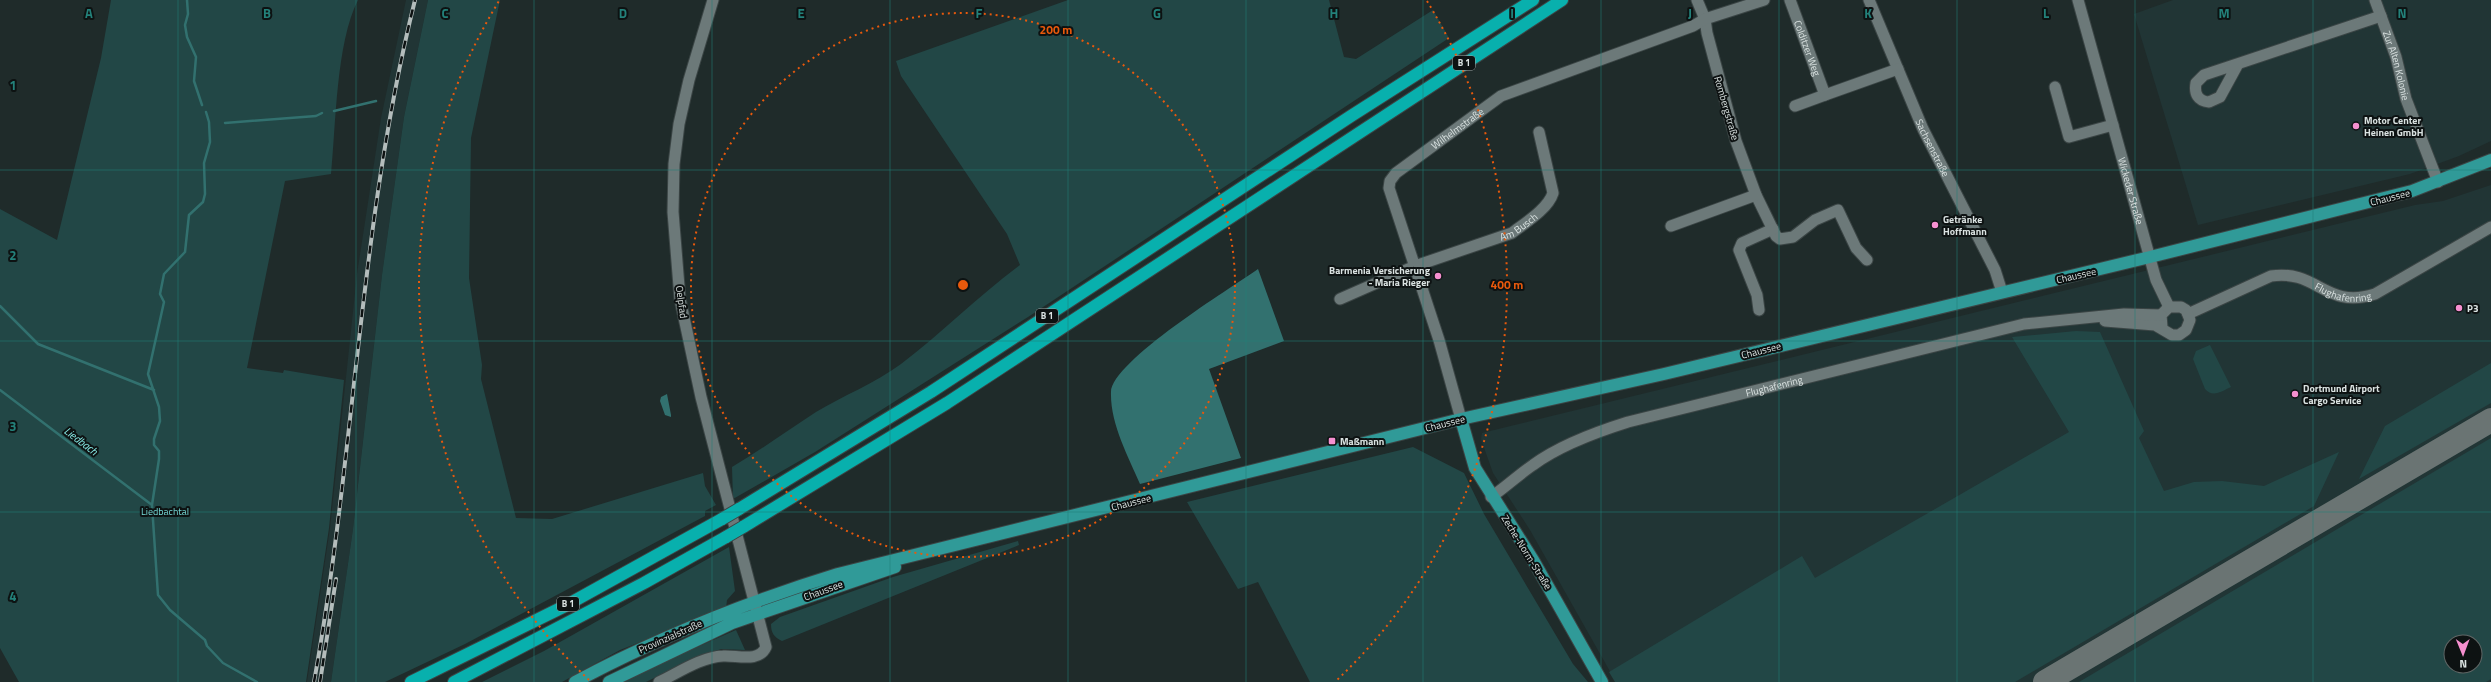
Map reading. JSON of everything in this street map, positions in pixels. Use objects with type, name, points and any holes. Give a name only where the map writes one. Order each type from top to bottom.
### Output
[{"type":"highway","name":"B 1","points":[[411,682],[565,606],[739,509],[931,392],[1350,116],[1533,0]]},
{"type":"highway","name":"B 1","points":[[454,682],[638,587],[743,527],[954,398],[1562,0]]},
{"type":"main road","name":"Chaussee","points":[[754,601],[892,560],[1461,419],[1670,372],[2150,257],[2412,191],[2491,160]]},
{"type":"main road","name":"Zeche-Norm-Straße","points":[[1461,419],[1475,468],[1491,497],[1533,560],[1602,682]]},
{"type":"main road","name":"Chaussee","points":[[758,614],[840,584],[1026,528]]},
{"type":"main road","name":"Provinzialstraße","points":[[575,682],[693,625],[754,601]]},
{"type":"main road","name":"Provinzialstraße","points":[[609,682],[696,639],[758,614]]},
{"type":"street","name":"Oelpfad","points":[[713,0],[688,80],[679,124],[674,164],[673,212],[680,299],[688,342],[749,587],[754,601]]},
{"type":"street","name":"Rombergstraße","points":[[1696,0],[1705,19],[1706,33],[1736,141],[1756,195],[1773,229]]},
{"type":"street","name":"Wilhelmstraße","points":[[1461,419],[1439,340],[1389,188],[1390,181],[1396,173],[1502,96],[1693,26],[1705,19],[1764,0]]},
{"type":"street","name":"Colditzer Weg","points":[[1790,0],[1824,95]]},
{"type":"street","name":"Sachsenstraße","points":[[1869,0],[1944,171],[1995,270],[2002,292]]},
{"type":"street","name":"Wickeder Straße","points":[[2078,0],[2150,257]]},
{"type":"street","name":"Zur Alten Kolonie","points":[[2375,0],[2396,56],[2406,99],[2438,182]]},
{"type":"street","points":[[2238,64],[2381,16]]},
{"type":"street","points":[[1795,106],[1898,69]]},
{"type":"street","points":[[2056,87],[2068,137],[2113,125]]},
{"type":"street","name":"Am Busch","points":[[1340,299],[1415,266],[1512,233],[1548,203],[1553,193],[1539,132]]},
{"type":"street","points":[[1671,226],[1756,195]]},
{"type":"street","points":[[1759,310],[1757,295],[1738,250],[1742,243],[1773,229],[1778,238],[1789,238],[1803,231],[1814,220],[1838,210],[1856,248],[1866,260]]},
{"type":"street","name":"Flughafenring","points":[[2188,314],[2271,276],[2282,274],[2301,276],[2345,299],[2364,298],[2375,294],[2491,227]]},
{"type":"street","points":[[2150,257],[2165,311],[2162,327]]},
{"type":"street","name":"Flughafenring","points":[[1491,497],[1508,486],[1533,464],[1573,443],[1628,422],[2009,328],[2075,319],[2165,311],[2181,307],[2188,314],[2189,324],[2186,330],[2179,335],[2172,335],[2162,327],[2075,319]]},
{"type":"street","points":[[659,682],[711,659],[723,656],[752,656],[762,653],[766,647],[766,641],[754,601]]},
{"type":"shaded area","points":[[406,0],[428,0],[404,117],[382,275],[353,529],[331,682],[307,682],[330,528],[357,274],[381,118]]},
{"type":"shaded area","points":[[2173,0],[2491,0],[2491,141],[2459,156],[2410,174],[2198,225],[2134,14]]},
{"type":"shaded area","points":[[2491,185],[2491,682],[1616,682],[1530,530],[1493,473],[1481,439],[1482,433],[2415,205],[2443,201]]},
{"type":"shaded area","points":[[1258,269],[1284,341],[1209,369],[1241,458],[1140,484],[1125,451],[1113,416],[1111,392],[1116,379],[1131,362],[1151,344],[1200,308]]},
{"type":"shaded area","points":[[667,394],[671,417],[665,415],[660,401],[661,397]]},
{"type":"green space","name":"Liedbachtal","points":[[111,0],[358,0],[345,38],[341,61],[331,174],[285,181],[247,368],[283,373],[284,370],[344,380],[329,528],[306,682],[19,682],[0,648],[0,209],[57,240],[101,58]]},
{"type":"green space","points":[[428,0],[500,0],[471,138],[469,278],[482,365],[481,379],[516,518],[552,519],[703,473],[705,486],[716,505],[705,511],[705,516],[465,644],[385,682],[331,682],[353,529],[382,275],[404,117]]},
{"type":"green space","points":[[1068,0],[1329,0],[1344,57],[1356,59],[1433,10],[1449,38],[1028,317],[815,452],[733,499],[732,467],[816,412],[880,378],[901,364],[989,289],[1020,265],[1007,234],[901,76],[896,61]]},
{"type":"green space","points":[[2076,331],[2100,332],[2144,431],[2139,438],[2164,491],[2194,482],[2222,481],[2264,486],[2339,452],[2314,506],[2015,682],[1615,682],[1609,672],[1802,556],[1815,578],[2069,432],[2012,337]]},
{"type":"green space","points":[[2210,345],[2231,387],[2221,392],[2211,393],[2205,389],[2193,359],[2196,351]]},
{"type":"green space","points":[[2491,363],[2491,403],[2359,479],[2385,426]]},
{"type":"green space","points":[[2491,438],[2491,679],[2486,682],[2079,682]]},
{"type":"green space","points":[[1413,447],[1464,473],[1484,514],[1573,664],[1588,682],[1310,682],[1258,582],[1238,589],[1187,502]]},
{"type":"green space","points":[[1018,541],[1019,545],[782,641],[772,632],[771,624],[780,617],[893,577]]},
{"type":"green space","points":[[729,547],[735,591],[727,600],[726,608],[620,650],[562,682],[482,682],[544,651]]},
{"type":"green space","points":[[736,630],[745,650],[721,649],[684,663],[646,682],[625,682],[658,664]]},
{"type":"waterway","points":[[187,0],[188,14],[185,25],[187,37],[196,57],[194,81],[202,105]]},
{"type":"waterway","points":[[334,111],[376,101]]},
{"type":"waterway","points":[[206,112],[209,122],[210,142],[204,163],[205,194],[203,202],[189,215],[185,252],[164,274],[160,294],[164,302],[148,374],[159,407],[160,421],[154,439],[154,445],[159,451],[159,459],[152,505],[158,595],[170,610],[205,640],[207,646],[223,663],[257,682]]},
{"type":"waterway","points":[[225,123],[316,116],[322,113]]},
{"type":"waterway","points":[[0,306],[38,344],[154,390]]},
{"type":"waterway","name":"Liedbach","points":[[0,390],[152,505]]},
{"type":"taxiway","points":[[2045,682],[2491,420]]},
{"type":"railway","points":[[314,682],[328,597],[369,255],[381,169],[396,84],[415,0]]},
{"type":"railway","points":[[320,682],[336,579]]},
{"type":"place","name":"Motor Center Heinen GmbH","points":[[2356,126]]},
{"type":"place","name":"Getränke Hoffmann","points":[[1935,225]]},
{"type":"place","name":"Barmenia Versicherung - Maria Rieger","points":[[1438,276]]},
{"type":"place","name":"P3","points":[[2459,308]]},
{"type":"place","name":"Dortmund Airport Cargo Service","points":[[2295,394]]},
{"type":"place","name":"Maßmann","points":[[1332,441]]}]
